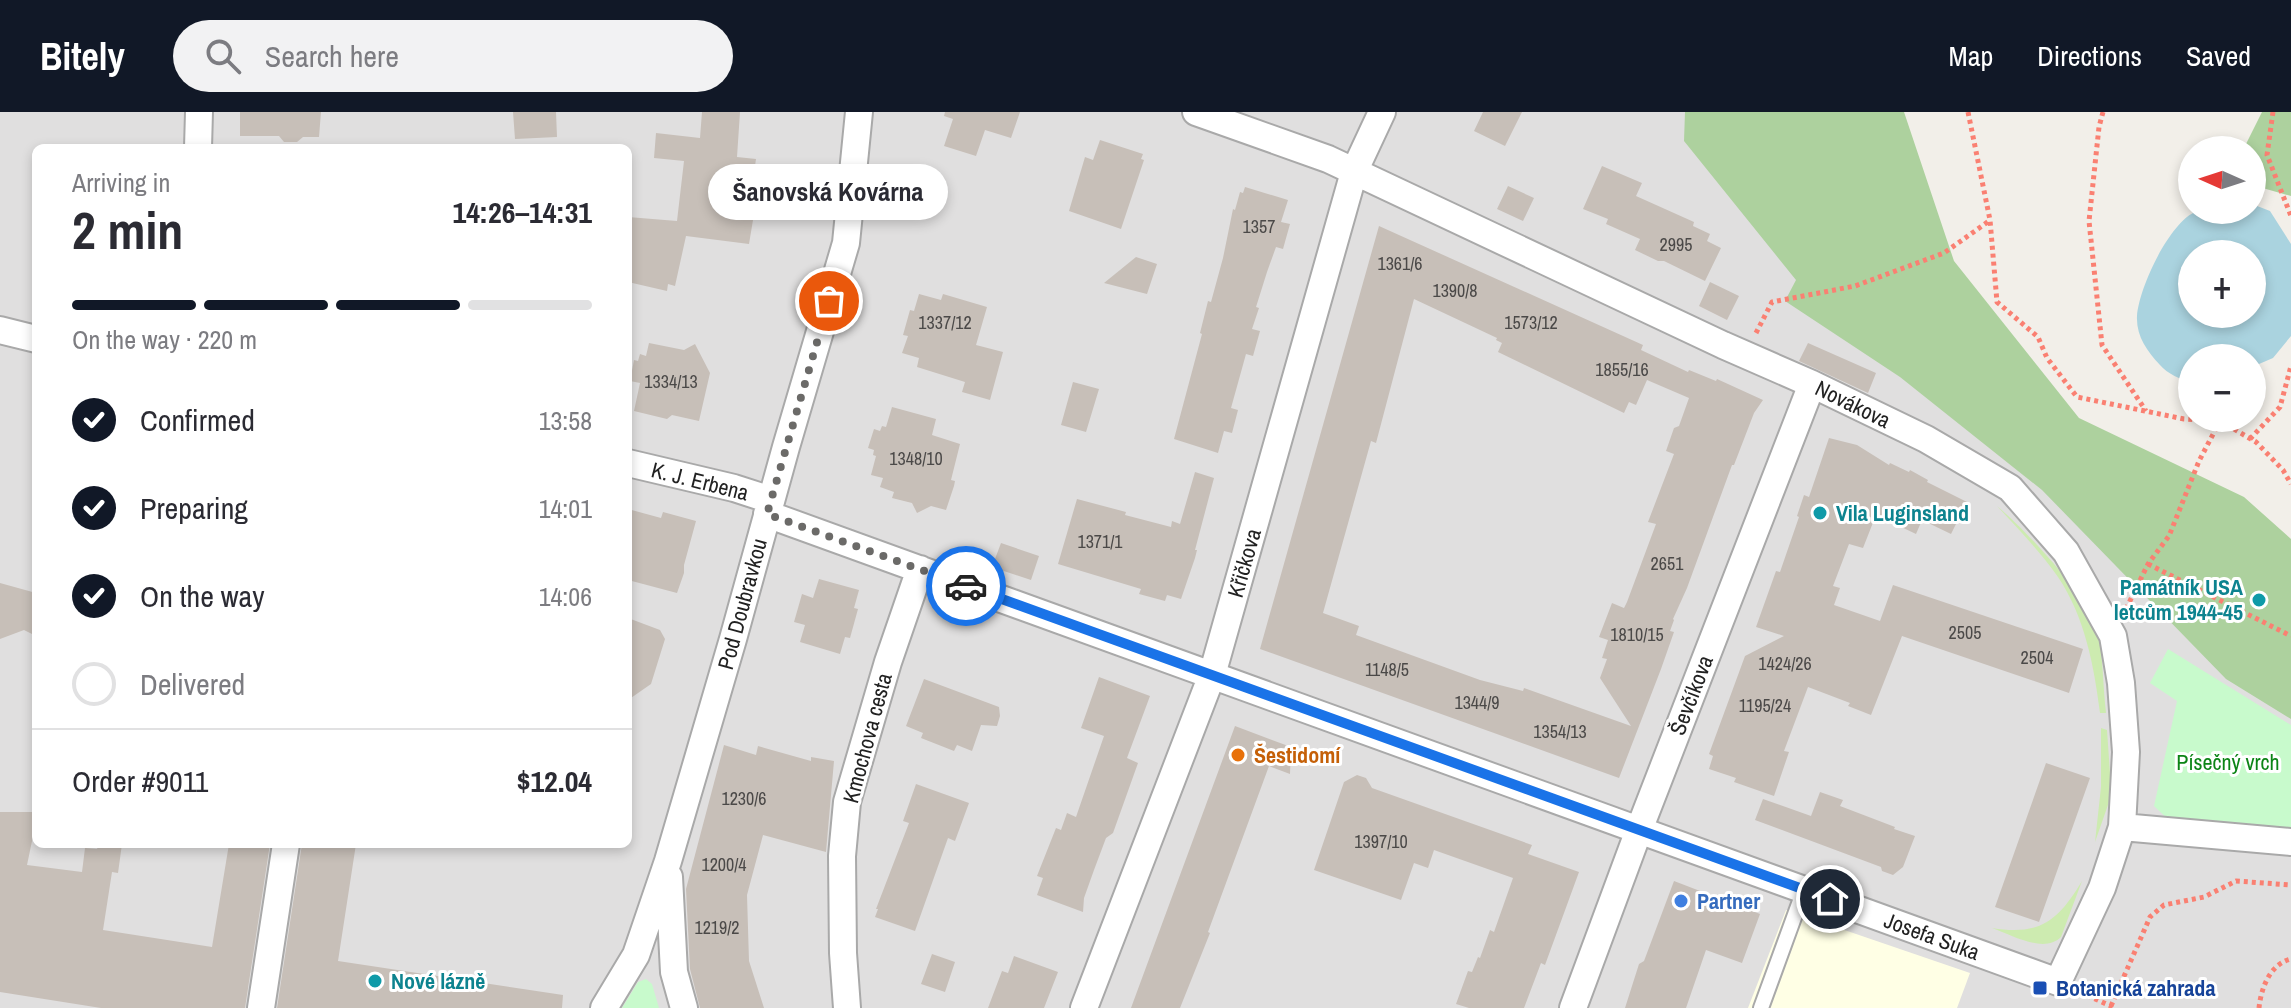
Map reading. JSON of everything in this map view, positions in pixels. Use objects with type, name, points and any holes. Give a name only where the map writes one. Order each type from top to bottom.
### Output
[{"type":"street","points":[[198,144],[199,112]]},
{"type":"street","name":"Pod Doubravkou","points":[[604,1008],[636,955],[668,861],[846,243],[859,112]]},
{"type":"street","name":"Novákova","points":[[1196,112],[1328,159],[1812,384],[1926,439],[2010,488],[2066,552],[2113,636],[2121,683],[2126,752],[2122,827],[2102,888],[2058,982]]},
{"type":"street","name":"Křičkova","points":[[1084,1008],[1212,675],[1354,172],[1382,112]]},
{"type":"street","points":[[0,330],[32,338]]},
{"type":"street","name":"Ševčíkova","points":[[1573,1008],[1812,384]]},
{"type":"street","name":"K. J. Erbena","points":[[632,464],[734,488],[769,507]]},
{"type":"street","name":"Josefa Suka","points":[[769,507],[920,569],[2058,982]]},
{"type":"street","name":"Kmochova cesta","points":[[847,1008],[842,856],[847,802],[888,662],[920,569]]},
{"type":"street","points":[[2122,827],[2291,842]]},
{"type":"street","points":[[261,1008],[285,848]]},
{"type":"street","points":[[668,861],[674,972],[684,1008]]},
{"type":"lane","points":[[1761,1008],[1804,890]]},
{"type":"path","points":[[1968,112],[1990,220],[1997,302],[2038,337],[2047,358],[2077,397],[2178,418]]},
{"type":"path","points":[[2103,112],[2089,221],[2102,345],[2146,411]]},
{"type":"path","points":[[2273,112],[2267,155],[2291,216]]},
{"type":"path","points":[[1745,354],[1772,302],[1855,286],[1944,253],[1990,220]]},
{"type":"path","points":[[2250,439],[2280,407],[2291,366]]},
{"type":"path","points":[[2113,636],[2148,564],[2169,536],[2214,432]]},
{"type":"path","points":[[2238,432],[2256,442],[2283,470],[2291,484]]},
{"type":"path","points":[[2148,564],[2291,636]]},
{"type":"path","points":[[2115,1008],[2111,1006],[2150,917],[2164,905],[2204,897],[2236,881],[2291,885]]},
{"type":"path","points":[[2259,1008],[2260,995],[2270,974],[2280,961],[2291,959]]},
{"type":"shaded area","points":[[0,112],[1687,112],[2291,659],[2291,1008],[0,1008]]},
{"type":"shaded area","points":[[1786,910],[1970,973],[1957,1008],[1748,1008]]},
{"type":"green space","points":[[1685,112],[1904,112],[1954,261],[2079,418],[2244,497],[2291,539],[2291,719],[2226,679],[2042,490],[1900,377],[1785,301],[1796,280],[1684,141]]},
{"type":"green space","points":[[2262,112],[2291,112],[2291,196],[2266,189],[2266,136],[2250,136]]},
{"type":"green space","points":[[1997,506],[2055,565],[2092,618],[2100,641],[2106,713],[2100,713],[2087,642],[2067,592],[2044,558]]},
{"type":"green space","name":"Písečný vrch","points":[[2168,649],[2291,725],[2291,832],[2171,822],[2154,806],[2177,701],[2150,683]]},
{"type":"green space","points":[[2101,728],[2107,730],[2111,788],[2095,842],[2101,787]]},
{"type":"green space","points":[[2082,881],[2061,937],[2054,942],[2028,942],[1992,928],[2023,930],[2046,922],[2065,906]]},
{"type":"green space","points":[[646,979],[652,984],[659,1008],[622,1008],[638,982]]},
{"type":"water","points":[[2266,209],[2270,211],[2291,244],[2291,336],[2273,358],[2266,361],[2266,344],[2178,344],[2178,377],[2155,360],[2143,343],[2137,316],[2149,273],[2180,224],[2266,224]]},
{"type":"building","points":[[240,112],[321,112],[319,137],[284,142],[279,136],[240,136]]},
{"type":"building","points":[[513,112],[556,112],[557,137],[515,139]]},
{"type":"building","points":[[702,112],[740,112],[737,157],[756,159],[755,166],[762,166],[749,244],[686,236],[675,286],[668,284],[667,291],[632,283],[632,217],[677,221],[684,161],[654,158],[656,133],[700,138]]},
{"type":"building","points":[[945,112],[1020,112],[1011,138],[985,130],[976,156],[944,146],[953,119],[944,116]]},
{"type":"building","points":[[1483,112],[1522,112],[1505,146],[1474,131]]},
{"type":"building","points":[[1100,140],[1143,154],[1141,159],[1144,160],[1121,229],[1069,211],[1085,157],[1093,160]]},
{"type":"building","points":[[1602,166],[1642,183],[1636,196],[1694,222],[1693,226],[1710,234],[1707,241],[1721,248],[1705,281],[1635,250],[1640,239],[1606,224],[1608,219],[1583,209]]},
{"type":"building","points":[[1508,186],[1534,198],[1523,221],[1497,209]]},
{"type":"building","points":[[1245,187],[1288,200],[1281,222],[1290,224],[1283,249],[1276,247],[1267,272],[1252,329],[1260,331],[1253,356],[1246,354],[1231,408],[1238,410],[1232,433],[1224,431],[1218,453],[1174,439],[1208,301],[1211,302],[1223,258],[1233,209]]},
{"type":"building","points":[[1379,226],[1643,345],[1641,350],[1688,372],[1717,379],[1763,400],[1754,413],[1732,465],[1673,619],[1670,631],[1674,632],[1619,778],[1260,649]],"holes":[[[1414,299],[1502,343],[1498,352],[1624,413],[1629,402],[1636,405],[1647,380],[1689,398],[1666,451],[1674,454],[1648,522],[1656,524],[1627,602],[1624,608],[1612,603],[1599,637],[1608,640],[1602,658],[1607,659],[1600,678],[1631,726],[1524,688],[1523,691],[1480,680],[1356,635],[1359,626],[1323,613],[1371,441],[1376,443]]]},
{"type":"building","points":[[1136,257],[1157,264],[1147,294],[1104,283]]},
{"type":"building","points":[[1710,282],[1739,296],[1727,320],[1699,306]]},
{"type":"building","points":[[919,294],[941,300],[943,294],[987,307],[976,345],[1003,352],[990,400],[962,392],[965,382],[917,367],[919,358],[902,353],[908,336],[903,335],[910,310],[914,311]]},
{"type":"building","points":[[649,343],[684,350],[695,344],[710,373],[699,421],[672,415],[667,419],[634,411],[640,383],[632,381],[634,360],[638,361],[640,354],[646,356]]},
{"type":"building","points":[[1808,343],[1876,373],[1868,393],[1799,361]]},
{"type":"building","points":[[1073,382],[1099,389],[1086,432],[1061,425]]},
{"type":"building","points":[[892,407],[936,419],[932,435],[960,444],[951,480],[955,481],[954,486],[946,510],[931,506],[917,513],[912,503],[892,498],[894,492],[880,487],[883,478],[871,475],[876,456],[873,455],[874,450],[868,448],[874,429],[880,431],[882,426],[886,427]]},
{"type":"building","points":[[1829,438],[1857,445],[1889,465],[1910,470],[1967,502],[1951,534],[1922,520],[1916,534],[1876,515],[1863,548],[1849,544],[1833,586],[1840,588],[1834,605],[1880,621],[1893,585],[2083,649],[2069,693],[1902,636],[1871,715],[1848,706],[1850,703],[1808,687],[1784,751],[1789,752],[1774,796],[1734,782],[1736,778],[1709,769],[1713,756],[1709,754],[1745,656],[1784,636],[1756,627],[1776,571],[1780,572],[1804,495],[1809,497]]},
{"type":"building","points":[[1195,472],[1214,478],[1195,558],[1181,599],[1167,595],[1165,601],[1139,594],[1141,589],[1058,564],[1077,499],[1171,527],[1172,521],[1180,524]]},
{"type":"building","points":[[632,510],[661,518],[663,512],[696,521],[677,593],[632,581]]},
{"type":"building","points":[[1001,543],[1039,556],[1031,580],[992,567]]},
{"type":"building","points":[[819,579],[859,590],[854,608],[858,609],[850,638],[845,637],[840,654],[800,642],[805,625],[794,622],[802,594],[813,598]]},
{"type":"building","points":[[0,583],[32,592],[32,634],[24,630],[0,639]]},
{"type":"building","points":[[632,620],[660,630],[665,639],[651,684],[632,697]]},
{"type":"building","points":[[1099,677],[1150,696],[1127,758],[1138,763],[1113,833],[1106,838],[1094,870],[1084,898],[1083,912],[1037,895],[1043,878],[1037,876],[1056,828],[1061,830],[1067,813],[1076,817],[1104,736],[1081,728]]},
{"type":"building","points":[[924,679],[999,707],[997,726],[981,725],[972,751],[957,745],[954,751],[921,738],[923,733],[906,726]]},
{"type":"building","points":[[1235,726],[1291,747],[1290,774],[1269,766],[1180,1008],[1131,1008]]},
{"type":"building","points":[[724,745],[756,755],[758,746],[811,761],[811,757],[834,761],[826,852],[763,835],[747,895],[749,961],[764,1008],[700,1008],[690,969],[686,889]]},
{"type":"building","points":[[2046,763],[2090,778],[2039,922],[1995,907]]},
{"type":"building","points":[[1357,775],[1366,778],[1372,788],[1532,845],[1528,854],[1579,872],[1545,965],[1541,963],[1524,1008],[1469,1008],[1456,1004],[1468,971],[1472,972],[1480,958],[1490,930],[1494,932],[1513,878],[1434,850],[1428,868],[1414,863],[1401,900],[1314,870],[1344,782]]},
{"type":"building","points":[[916,784],[969,803],[955,841],[948,838],[915,931],[875,917],[909,823],[903,821]]},
{"type":"building","points":[[1820,792],[1843,800],[1840,806],[1915,836],[1903,867],[1893,875],[1882,871],[1881,867],[1755,820],[1763,799],[1811,816]]},
{"type":"building","points":[[0,812],[32,812],[32,841],[27,865],[82,872],[85,848],[121,848],[118,873],[112,872],[103,930],[212,947],[228,848],[269,848],[245,1008],[101,1008],[0,992]]},
{"type":"building","points":[[301,848],[355,848],[338,961],[563,995],[562,1008],[277,1008]]},
{"type":"building","points":[[1674,881],[1760,914],[1742,963],[1706,950],[1686,1008],[1625,1008],[1639,964],[1644,961]]},
{"type":"building","points":[[932,954],[955,962],[945,992],[921,984]]},
{"type":"building","points":[[1014,956],[1058,972],[1044,1008],[988,1008],[1002,971],[1008,973]]},
{"type":"way so far","points":[[829,301],[767,514],[966,586]]},
{"type":"place","name":"Šanovská Kovárna","points":[[829,301]]},
{"type":"place","name":"Vila Luginsland","points":[[1820,513]]},
{"type":"place","name":"Památník USA letcům 1944-45","points":[[2259,600]]},
{"type":"place","name":"Šestidomí","points":[[1238,755]]},
{"type":"place","name":"Partner","points":[[1681,901]]},
{"type":"place","name":"Nové lázně","points":[[375,981]]},
{"type":"place","name":"Botanická zahrada","points":[[2040,988]]},
{"type":"route","points":[[966,586],[1830,899]]}]
